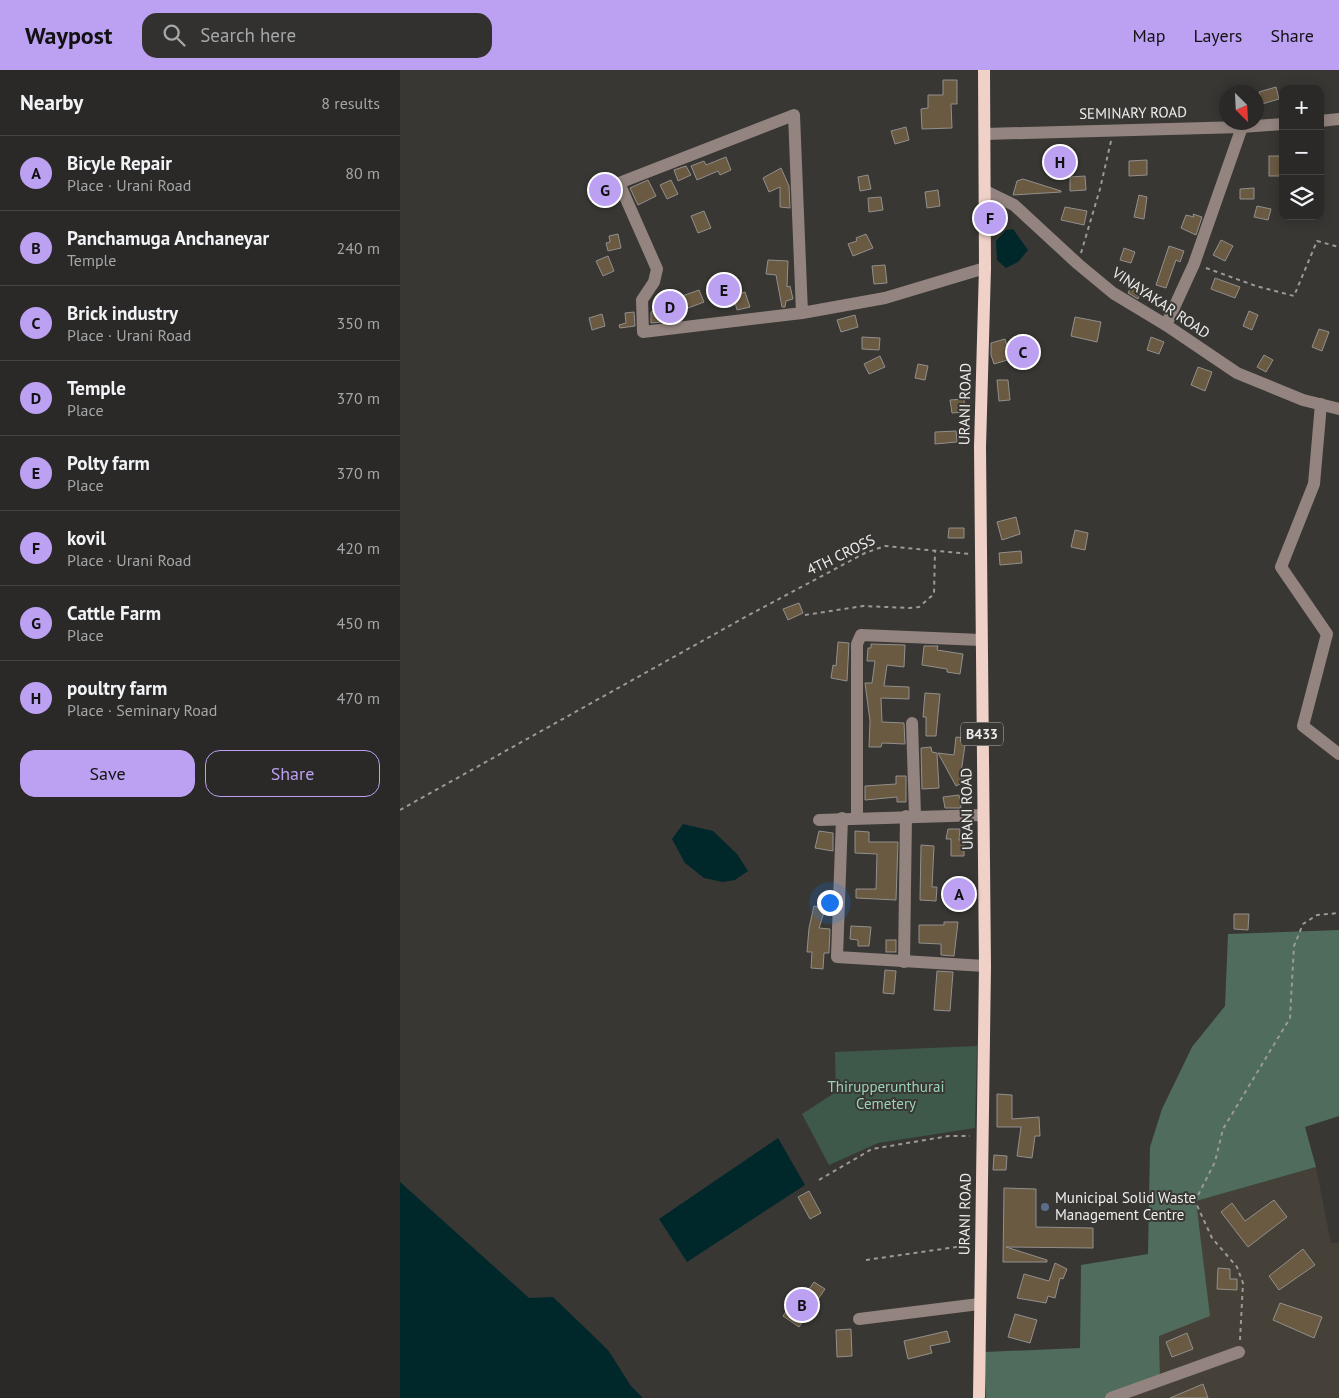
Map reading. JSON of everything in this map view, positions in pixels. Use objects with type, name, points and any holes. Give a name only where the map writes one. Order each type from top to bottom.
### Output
[{"type":"main road","name":"URANI ROAD","points":[[979,1398],[985,966],[980,447],[985,268],[984,70]]},
{"type":"street","points":[[802,312],[794,115],[619,183],[657,269],[654,282],[642,300],[643,332],[802,312],[885,298],[985,268]]},
{"type":"street","points":[[1324,120],[1339,119]]},
{"type":"street","name":"SEMINARY ROAD","points":[[1264,125],[1279,124]]},
{"type":"street","name":"SEMINARY ROAD","points":[[985,134],[1219,127]]},
{"type":"street","points":[[1166,325],[1194,264],[1241,130]]},
{"type":"street","name":"VINAYAKAR ROAD","points":[[984,192],[1014,205],[1078,264],[1113,293],[1166,325],[1237,373],[1303,400],[1339,409]]},
{"type":"street","points":[[1321,404],[1314,484],[1281,567],[1327,634],[1303,726],[1339,754]]},
{"type":"street","points":[[857,818],[857,644],[861,635],[981,640]]},
{"type":"street","points":[[904,962],[911,816],[912,723]]},
{"type":"street","points":[[819,820],[983,815]]},
{"type":"street","points":[[842,818],[837,957],[985,966]]},
{"type":"street","points":[[859,1319],[979,1304]]},
{"type":"street","points":[[1110,1398],[1239,1352]]},
{"type":"path","points":[[1078,264],[1100,189],[1114,129]]},
{"type":"path","points":[[1194,264],[1256,286],[1294,296],[1317,241],[1339,247]]},
{"type":"path","name":"4TH CROSS","points":[[400,810],[747,616],[871,551],[885,546],[981,555]]},
{"type":"path","points":[[805,615],[863,606],[909,608],[919,606],[934,594],[935,551]]},
{"type":"path","points":[[1239,1352],[1243,1283],[1237,1267],[1212,1238],[1196,1201],[1215,1162],[1223,1129],[1290,1018],[1294,946],[1303,924],[1317,915],[1339,913]]},
{"type":"path","points":[[819,1180],[872,1149],[949,1136],[982,1136]]},
{"type":"path","points":[[866,1260],[980,1244]]},
{"type":"shaded area","points":[[1316,1167],[1331,1243],[1339,1243],[1339,1398],[1130,1398],[1132,1333],[1195,1201]]},
{"type":"green space","points":[[1339,930],[1339,1116],[1305,1127],[1316,1167],[1196,1201],[1210,1316],[1159,1336],[1160,1381],[1111,1398],[986,1398],[984,1352],[1080,1348],[1081,1265],[1148,1254],[1150,1147],[1162,1109],[1192,1047],[1225,1006],[1228,934]]},
{"type":"green space","name":"Thirupperunthurai Cemetery","points":[[977,1046],[975,1128],[878,1143],[829,1165],[802,1114],[836,1092],[835,1052]]},
{"type":"water","points":[[1013,229],[1028,250],[1018,262],[1006,268],[997,260],[996,241],[1006,230]]},
{"type":"water","points":[[683,824],[713,831],[737,854],[748,871],[735,880],[723,882],[704,878],[685,863],[672,839]]},
{"type":"water","points":[[778,1138],[805,1185],[687,1262],[659,1219]]},
{"type":"water","points":[[400,1182],[529,1298],[553,1297],[608,1350],[631,1386],[643,1398],[400,1398]]},
{"type":"building","points":[[943,80],[957,80],[957,104],[951,104],[952,128],[922,129],[921,109],[928,108],[928,95],[943,95]]},
{"type":"building","points":[[1276,87],[1279,99],[1264,103],[1264,91]]},
{"type":"building","points":[[906,127],[909,140],[895,144],[891,131]]},
{"type":"building","points":[[1053,154],[1068,154],[1068,170],[1052,170]]},
{"type":"building","points":[[1269,156],[1279,156],[1279,176],[1269,176]]},
{"type":"building","points":[[726,157],[731,170],[720,175],[718,171],[697,180],[691,166],[704,161],[706,165]]},
{"type":"building","points":[[1147,160],[1147,175],[1129,176],[1129,161]]},
{"type":"building","points":[[686,166],[691,175],[678,181],[674,170]]},
{"type":"building","points":[[781,168],[789,186],[790,208],[780,207],[780,187],[769,192],[763,178]]},
{"type":"building","points":[[868,175],[871,189],[860,191],[858,177]]},
{"type":"building","points":[[1085,176],[1086,190],[1070,191],[1070,177]]},
{"type":"building","points":[[1023,179],[1061,192],[1013,195],[1017,181]]},
{"type":"building","points":[[648,180],[656,196],[638,205],[630,188]]},
{"type":"building","points":[[671,180],[678,194],[667,199],[660,185]]},
{"type":"building","points":[[1254,188],[1254,199],[1240,199],[1240,189]]},
{"type":"building","points":[[938,190],[940,206],[927,208],[925,192]]},
{"type":"building","points":[[1139,195],[1147,197],[1144,219],[1134,217]]},
{"type":"building","points":[[881,197],[883,210],[869,212],[868,198]]},
{"type":"building","points":[[1257,206],[1271,209],[1268,220],[1254,217]]},
{"type":"building","points":[[1065,207],[1087,211],[1084,225],[1061,220]]},
{"type":"building","points":[[704,211],[711,228],[698,233],[691,216]]},
{"type":"building","points":[[1193,214],[1202,217],[1196,235],[1181,228],[1186,215],[1194,217]]},
{"type":"building","points":[[618,234],[621,248],[608,251],[606,243],[610,242],[609,236]]},
{"type":"building","points":[[866,234],[873,248],[853,256],[848,244],[857,241],[856,238]]},
{"type":"building","points":[[1221,240],[1233,246],[1225,261],[1213,255]]},
{"type":"building","points":[[1169,246],[1184,251],[1180,262],[1176,260],[1166,288],[1156,285]]},
{"type":"building","points":[[1124,248],[1135,252],[1131,263],[1120,260]]},
{"type":"building","points":[[608,256],[614,271],[603,276],[596,261]]},
{"type":"building","points":[[768,260],[788,261],[787,287],[790,286],[793,299],[786,301],[785,307],[782,307],[776,275],[766,274]]},
{"type":"building","points":[[885,265],[887,283],[874,284],[872,266]]},
{"type":"building","points":[[1215,278],[1240,287],[1235,298],[1211,289]]},
{"type":"building","points":[[1134,280],[1144,285],[1138,299],[1128,293]]},
{"type":"building","points":[[699,290],[704,302],[662,318],[662,322],[651,323],[651,312],[662,308],[660,304]]},
{"type":"building","points":[[745,292],[750,307],[737,310],[733,295]]},
{"type":"building","points":[[1249,311],[1258,315],[1252,330],[1243,326]]},
{"type":"building","points":[[634,312],[635,326],[620,328],[619,325],[626,323],[625,313]]},
{"type":"building","points":[[602,314],[605,326],[592,330],[589,318]]},
{"type":"building","points":[[855,315],[858,327],[841,332],[837,320]]},
{"type":"building","points":[[1075,317],[1101,322],[1097,342],[1071,336]]},
{"type":"building","points":[[1319,329],[1329,332],[1322,351],[1312,347]]},
{"type":"building","points":[[862,337],[880,338],[879,350],[862,349]]},
{"type":"building","points":[[1151,337],[1164,342],[1159,354],[1147,350]]},
{"type":"building","points":[[1005,339],[1011,359],[994,364],[991,355],[991,343]]},
{"type":"building","points":[[1264,355],[1273,360],[1266,372],[1257,367]]},
{"type":"building","points":[[880,356],[885,367],[869,374],[864,364]]},
{"type":"building","points":[[918,364],[928,366],[925,380],[915,378]]},
{"type":"building","points":[[1198,367],[1212,372],[1205,391],[1191,385]]},
{"type":"building","points":[[997,380],[1008,380],[1010,400],[999,401]]},
{"type":"building","points":[[964,399],[965,412],[952,413],[950,400]]},
{"type":"building","points":[[956,431],[957,442],[935,444],[935,432]]},
{"type":"building","points":[[1016,517],[1020,534],[1002,540],[997,522]]},
{"type":"building","points":[[949,528],[964,528],[964,538],[948,538]]},
{"type":"building","points":[[1075,530],[1088,533],[1085,550],[1071,547]]},
{"type":"building","points":[[1021,551],[1022,563],[1000,565],[999,553]]},
{"type":"building","points":[[799,603],[803,613],[788,620],[783,609]]},
{"type":"building","points":[[838,642],[849,643],[847,681],[831,678],[833,665],[836,666]]},
{"type":"building","points":[[871,644],[905,645],[904,667],[887,665],[884,686],[909,687],[909,699],[881,698],[882,722],[904,723],[905,744],[882,743],[881,747],[869,747],[870,721],[865,683],[872,683],[875,661],[867,661],[868,648],[871,648]]},
{"type":"building","points":[[924,646],[938,646],[937,650],[963,654],[960,674],[947,672],[947,669],[922,665]]},
{"type":"building","points":[[925,693],[940,694],[936,736],[926,736],[926,717],[923,717]]},
{"type":"building","points":[[956,737],[966,738],[961,773],[965,781],[956,786],[938,753],[954,755]]},
{"type":"building","points":[[931,747],[932,752],[937,753],[939,788],[922,789],[921,748]]},
{"type":"building","points":[[896,776],[906,776],[906,802],[897,802],[897,797],[865,800],[865,786],[896,784]]},
{"type":"building","points":[[959,795],[961,808],[945,808],[943,797]]},
{"type":"building","points":[[948,829],[960,829],[959,840],[964,840],[964,856],[951,856],[951,839],[946,839]]},
{"type":"building","points":[[819,831],[833,833],[833,851],[815,848]]},
{"type":"building","points":[[855,831],[869,832],[869,842],[898,842],[896,900],[856,898],[856,889],[876,889],[877,854],[855,853]]},
{"type":"building","points":[[921,845],[934,846],[932,887],[937,887],[936,901],[920,900]]},
{"type":"building","points":[[814,906],[825,909],[819,928],[830,929],[829,953],[824,953],[823,969],[811,968],[812,952],[807,952],[809,928]]},
{"type":"building","points":[[1234,914],[1249,914],[1248,930],[1234,929]]},
{"type":"building","points":[[944,922],[958,922],[954,956],[941,955],[941,944],[919,943],[919,925],[944,925]]},
{"type":"building","points":[[851,926],[871,927],[869,946],[858,946],[858,940],[850,939]]},
{"type":"building","points":[[886,940],[896,940],[896,952],[886,952]]},
{"type":"building","points":[[885,970],[896,971],[894,994],[883,993]]},
{"type":"building","points":[[937,971],[953,972],[950,1011],[934,1010]]},
{"type":"building","points":[[997,1094],[1012,1095],[1012,1119],[1039,1117],[1040,1136],[1035,1136],[1032,1158],[1017,1156],[1021,1127],[997,1127]]},
{"type":"building","points":[[994,1155],[1007,1156],[1006,1170],[993,1170]]},
{"type":"building","points":[[1004,1188],[1036,1189],[1036,1227],[1093,1228],[1093,1248],[1006,1247],[1047,1260],[1047,1262],[1003,1262]]},
{"type":"building","points":[[809,1191],[821,1213],[810,1219],[798,1197]]},
{"type":"building","points":[[1274,1200],[1287,1217],[1248,1247],[1221,1212],[1232,1203],[1245,1221]]},
{"type":"building","points":[[1303,1249],[1315,1265],[1279,1290],[1269,1276]]},
{"type":"building","points":[[1055,1263],[1067,1269],[1063,1279],[1060,1278],[1055,1298],[1048,1296],[1046,1303],[1017,1298],[1024,1274],[1049,1281]]},
{"type":"building","points":[[1218,1268],[1230,1269],[1230,1279],[1237,1279],[1237,1290],[1217,1289]]},
{"type":"building","points":[[814,1282],[825,1289],[799,1327],[783,1316],[800,1291],[805,1295]]},
{"type":"building","points":[[1280,1303],[1322,1317],[1314,1338],[1273,1320]]},
{"type":"building","points":[[1015,1314],[1037,1320],[1030,1343],[1008,1337]]},
{"type":"building","points":[[851,1329],[852,1356],[837,1357],[836,1330]]},
{"type":"building","points":[[947,1331],[950,1342],[930,1346],[932,1353],[908,1359],[904,1341]]},
{"type":"building","points":[[1187,1333],[1193,1349],[1172,1357],[1166,1342]]},
{"type":"building","points":[[1203,1384],[1208,1398],[1170,1398]]},
{"type":"place","name":"poultry farm","points":[[1060,162]]},
{"type":"place","name":"Cattle Farm","points":[[605,190]]},
{"type":"place","name":"kovil","points":[[990,218]]},
{"type":"place","name":"Polty farm","points":[[724,290]]},
{"type":"place","name":"Temple","points":[[670,307]]},
{"type":"place","name":"Brick industry","points":[[1023,352]]},
{"type":"place","name":"Bicyle Repair","points":[[959,894]]},
{"type":"place","name":"Municipal Solid Waste Management Centre","points":[[1045,1207]]},
{"type":"place","name":"Panchamuga Anchaneyar","points":[[802,1305]]}]
